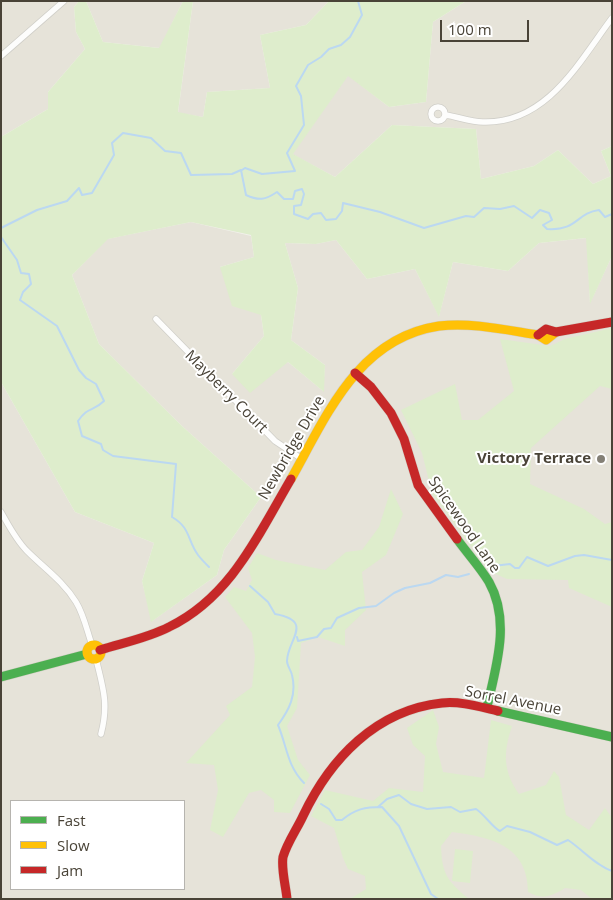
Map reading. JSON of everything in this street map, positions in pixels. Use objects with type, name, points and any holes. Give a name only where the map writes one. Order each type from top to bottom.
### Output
[{"type":"street","points":[[1,56],[64,1]]},
{"type":"street","points":[[446,115],[483,122],[506,120],[540,106],[563,84],[612,18]]},
{"type":"street","name":"Mayberry Court","points":[[156,319],[178,344],[275,441],[302,459]]},
{"type":"street","name":"Newbridge Drive","points":[[96,648],[168,628],[196,612],[222,589],[245,560],[336,399],[355,373],[371,356],[390,342],[414,332],[440,326],[476,326],[538,336],[548,340],[556,332],[612,322]]},
{"type":"street","name":"Spicewood Lane","points":[[355,373],[370,387],[392,413],[404,439],[418,485],[489,583],[498,601],[502,618],[502,634],[487,707]]},
{"type":"street","points":[[1,512],[12,533],[27,551],[61,582],[76,602],[100,656],[96,659]]},
{"type":"street","points":[[87,654],[88,648],[96,648]]},
{"type":"street","points":[[87,654],[90,658],[96,659]]},
{"type":"street","points":[[1,677],[87,654]]},
{"type":"street","points":[[96,659],[106,702],[106,715],[101,734]]},
{"type":"street","name":"Sorrel Avenue","points":[[287,899],[283,858],[312,797],[327,773],[349,748],[376,726],[400,713],[420,706],[442,703],[487,707],[612,737]]},
{"type":"shaded area","points":[[1,1],[79,1],[74,7],[76,32],[85,49],[48,92],[48,109],[1,137]]},
{"type":"shaded area","points":[[86,1],[183,1],[160,48],[103,42]]},
{"type":"shaded area","points":[[193,1],[329,1],[306,25],[260,35],[270,88],[207,92],[203,117],[178,113]]},
{"type":"shaded area","points":[[466,1],[612,1],[612,146],[601,151],[611,176],[593,184],[558,150],[534,166],[481,179],[476,129],[392,125],[335,177],[292,154],[348,75],[389,107],[426,102],[433,22]]},
{"type":"shaded area","points":[[191,222],[251,236],[254,257],[220,267],[261,315],[264,336],[232,374],[288,362],[323,391],[325,365],[291,340],[298,288],[285,243],[316,244],[336,240],[367,279],[415,269],[439,316],[453,262],[508,271],[539,243],[587,238],[590,303],[612,256],[612,899],[1,899],[1,382],[75,512],[154,543],[142,581],[152,621],[217,575],[224,550],[261,497],[182,426],[99,344],[72,275],[107,239]]},
{"type":"green space","points":[[79,1],[86,1],[103,42],[159,48],[183,1],[193,1],[178,112],[203,117],[207,92],[270,88],[260,35],[306,25],[329,1],[466,1],[433,22],[426,102],[389,107],[348,76],[293,154],[335,177],[392,125],[476,129],[481,179],[534,166],[558,150],[593,184],[611,176],[601,151],[612,146],[612,256],[590,304],[586,238],[539,243],[508,271],[453,262],[439,317],[415,269],[367,279],[336,240],[316,244],[285,243],[298,288],[291,340],[325,365],[324,392],[288,362],[250,393],[232,374],[264,336],[261,315],[232,306],[220,267],[254,257],[251,235],[191,222],[108,239],[72,275],[99,344],[182,426],[261,497],[224,550],[217,575],[151,622],[142,581],[154,543],[75,512],[1,382],[1,137],[48,109],[48,92],[85,49],[76,32],[74,7]]},
{"type":"green space","points":[[612,328],[612,389],[600,386],[531,448],[530,484],[584,509],[605,524],[612,522],[612,607],[569,588],[568,580],[507,579],[489,571],[432,493],[422,453],[401,410],[455,384],[462,420],[478,420],[514,391],[500,339],[550,346],[565,339]]},
{"type":"green space","points":[[391,489],[403,514],[386,555],[362,572],[366,610],[345,630],[345,646],[318,637],[301,643],[297,708],[287,726],[298,760],[310,775],[290,813],[274,812],[274,800],[261,790],[249,793],[223,837],[210,830],[218,790],[214,765],[186,763],[230,715],[226,706],[252,687],[255,657],[252,633],[225,597],[234,587],[246,591],[252,580],[248,568],[257,553],[276,560],[325,570],[346,552],[362,550],[379,527]]},
{"type":"green space","points":[[433,710],[439,727],[436,744],[443,772],[484,778],[491,720],[512,726],[507,745],[506,761],[510,777],[519,794],[546,785],[554,771],[559,777],[566,815],[589,830],[605,808],[612,818],[612,898],[592,899],[581,890],[565,888],[555,894],[542,897],[528,892],[526,876],[521,864],[514,854],[504,846],[480,837],[452,832],[441,846],[444,870],[455,887],[469,899],[350,899],[366,889],[365,876],[348,869],[334,828],[311,816],[325,790],[373,801],[389,788],[423,792],[425,756],[413,745],[407,728]]},
{"type":"green space","points":[[455,849],[473,851],[470,883],[452,881]]},
{"type":"waterway","points":[[242,170],[245,168],[262,174],[295,171],[287,153],[304,125],[301,96],[296,86],[308,65],[321,57],[329,49],[341,45],[350,37],[362,15],[358,1]]},
{"type":"waterway","points":[[1,228],[37,210],[67,201],[79,188],[82,195],[92,193],[114,155],[112,143],[123,133],[151,138],[165,151],[181,153],[191,175],[232,174],[241,170],[246,195],[251,197],[262,199],[277,192],[284,199],[293,199],[295,191],[302,189],[304,194],[301,205],[294,206],[294,214],[308,219],[313,214],[321,213],[326,220],[336,219],[342,211],[343,203],[380,212],[424,228],[466,216],[474,217],[484,208],[500,209],[514,206],[532,218],[540,210],[549,213],[552,220],[543,225],[547,229],[557,229],[571,225],[591,212],[599,210],[605,217],[612,214]]},
{"type":"waterway","points":[[1,237],[17,260],[21,273],[29,274],[31,284],[23,292],[20,300],[57,326],[79,370],[86,378],[96,384],[104,401],[85,413],[78,421],[82,436],[101,444],[103,450],[113,456],[176,464],[172,517],[183,525],[198,555],[209,567]]},
{"type":"waterway","points":[[493,566],[510,564],[515,568],[519,568],[527,557],[548,566],[575,556],[584,555],[612,560]]},
{"type":"waterway","points":[[297,637],[298,641],[317,637],[324,629],[331,628],[337,618],[359,608],[376,606],[394,593],[405,588],[430,583],[446,575],[458,577],[469,574]]},
{"type":"waterway","points":[[250,586],[268,602],[275,614],[287,617],[294,621],[296,626],[287,661],[293,682],[293,696],[286,714],[278,725],[294,770],[304,783]]},
{"type":"waterway","points":[[378,807],[387,799],[399,795],[411,804],[427,809],[451,807],[460,812],[476,809],[500,831],[507,826],[530,832],[557,845],[568,840],[595,861],[612,871]]},
{"type":"waterway","points":[[321,804],[329,809],[336,820],[342,820],[360,809],[382,807],[399,826],[431,894],[438,899]]},
{"type":"traffic: fast","points":[[457,539],[489,582],[496,597],[499,612],[500,644],[487,707]]},
{"type":"traffic: fast","points":[[1,677],[87,654]]},
{"type":"traffic: fast","points":[[498,711],[612,737]]},
{"type":"traffic: slow","points":[[291,479],[332,406],[348,383],[366,363],[387,346],[411,333],[451,325],[488,327],[538,335],[546,340],[556,332]]},
{"type":"traffic: slow","points":[[91,645],[97,645],[101,652],[97,659],[91,659],[87,655],[87,649],[91,645]]},
{"type":"traffic: jam","points":[[538,335],[546,329],[556,332],[612,322]]},
{"type":"traffic: jam","points":[[355,373],[371,387],[391,413],[404,439],[418,485],[457,539]]},
{"type":"traffic: jam","points":[[100,650],[161,631],[191,614],[210,599],[241,563],[291,479]]},
{"type":"traffic: jam","points":[[287,899],[283,872],[283,857],[287,847],[314,795],[327,775],[341,757],[358,741],[376,727],[396,716],[418,708],[442,703],[456,703],[498,711]]},
{"type":"place","name":"Victory Terrace","points":[[601,459]]}]
